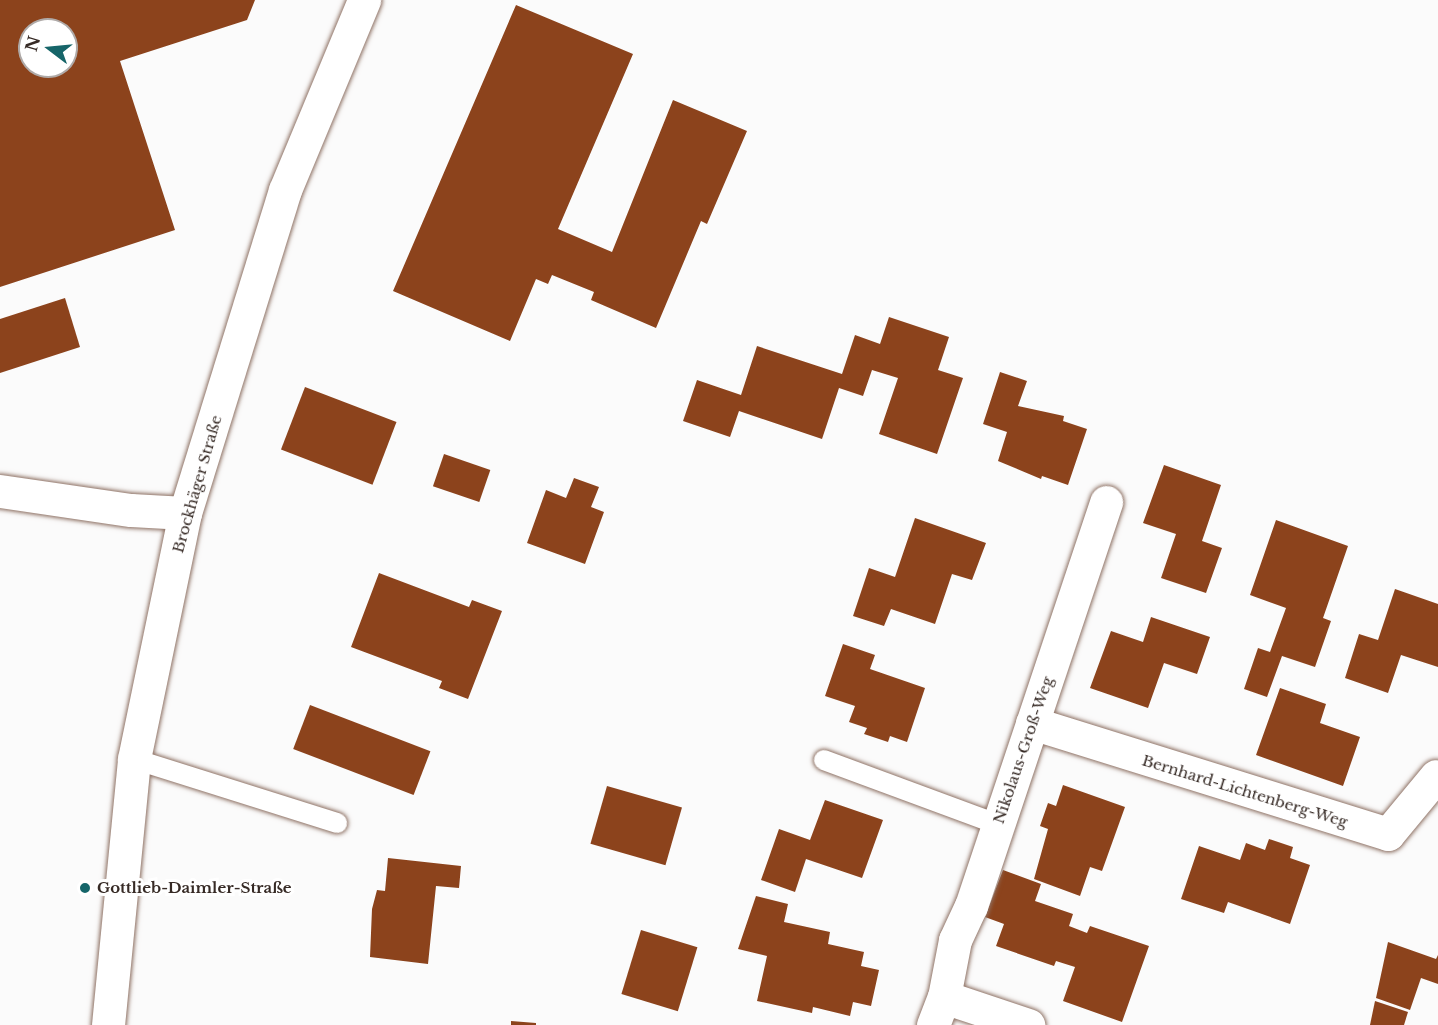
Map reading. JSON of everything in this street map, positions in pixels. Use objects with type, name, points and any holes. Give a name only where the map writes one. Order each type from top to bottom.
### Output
[{"type":"street","name":"Brockhäger Straße","points":[[108,1025],[134,759],[185,513],[285,190],[364,0]]},
{"type":"street","points":[[0,491],[131,510],[185,513]]},
{"type":"street","name":"Nikolaus-Groß-Weg","points":[[1028,1025],[938,1011],[955,940],[971,906],[1106,502]]},
{"type":"street","name":"Bernhard-Lichtenberg-Weg","points":[[1032,723],[1388,834],[1436,776]]},
{"type":"lane","points":[[134,759],[337,823]]},
{"type":"lane","points":[[824,760],[997,824]]},
{"type":"building","points":[[0,0],[255,0],[247,20],[120,61],[175,230],[0,287]]},
{"type":"building","points":[[516,5],[633,54],[558,229],[612,252],[673,100],[747,131],[707,224],[701,221],[656,328],[591,300],[594,292],[552,275],[548,284],[536,279],[510,341],[393,291]]},
{"type":"building","points":[[65,298],[80,347],[0,373],[0,319]]},
{"type":"building","points":[[889,317],[949,337],[938,370],[963,378],[937,454],[879,434],[898,378],[872,370],[863,396],[839,388],[822,439],[739,411],[730,437],[683,421],[697,380],[741,395],[757,346],[842,374],[855,335],[880,344]]},
{"type":"building","points":[[1000,372],[1027,381],[1018,406],[1064,416],[1063,421],[1087,429],[1068,485],[1042,476],[1041,479],[998,461],[1007,432],[983,424]]},
{"type":"building","points":[[305,387],[396,422],[372,485],[281,450]]},
{"type":"building","points":[[444,454],[490,470],[479,502],[433,486]]},
{"type":"building","points":[[1164,465],[1221,485],[1202,541],[1222,548],[1206,593],[1161,578],[1176,534],[1143,523]]},
{"type":"building","points":[[574,478],[599,487],[591,507],[604,512],[585,564],[527,543],[546,490],[566,498]]},
{"type":"building","points":[[915,518],[986,543],[972,580],[952,574],[935,624],[891,609],[884,626],[853,616],[869,568],[895,577]]},
{"type":"building","points":[[1276,520],[1348,546],[1323,618],[1331,621],[1315,667],[1282,656],[1267,697],[1244,689],[1258,648],[1270,652],[1286,608],[1250,595]]},
{"type":"building","points":[[379,573],[469,607],[472,600],[502,611],[468,699],[439,688],[442,681],[351,647]]},
{"type":"building","points":[[1395,589],[1438,604],[1438,667],[1401,655],[1388,693],[1345,678],[1359,634],[1378,640]]},
{"type":"building","points":[[1151,617],[1210,637],[1197,674],[1164,663],[1148,708],[1090,688],[1111,631],[1143,642]]},
{"type":"building","points":[[843,644],[875,655],[870,669],[925,688],[907,742],[890,736],[888,742],[864,734],[867,728],[849,722],[855,706],[825,696]]},
{"type":"building","points":[[1280,688],[1326,704],[1320,723],[1360,737],[1343,786],[1256,755]]},
{"type":"building","points":[[310,705],[430,751],[414,795],[293,749]]},
{"type":"building","points":[[1063,785],[1125,807],[1102,871],[1090,867],[1080,896],[1034,879],[1048,829],[1040,826],[1048,803],[1056,806]]},
{"type":"building","points":[[607,786],[682,807],[665,865],[590,844]]},
{"type":"building","points":[[825,800],[883,820],[862,878],[806,859],[795,892],[761,880],[779,829],[810,840]]},
{"type":"building","points":[[1269,839],[1293,847],[1290,858],[1310,865],[1290,924],[1228,902],[1224,913],[1181,899],[1199,846],[1240,860],[1246,843],[1265,850]]},
{"type":"building","points":[[388,858],[461,866],[459,888],[436,886],[428,964],[370,957],[372,909],[377,890],[385,891]]},
{"type":"building","points":[[1003,870],[1041,884],[1035,901],[1073,914],[1069,926],[1087,933],[1090,926],[1149,946],[1122,1022],[1063,1001],[1075,967],[1056,961],[1054,966],[996,946],[1004,924],[985,917]]},
{"type":"building","points":[[756,896],[788,904],[784,922],[830,932],[828,944],[864,952],[861,966],[879,970],[871,1006],[853,1002],[850,1016],[813,1007],[812,1013],[757,1001],[767,956],[738,949]]},
{"type":"building","points":[[641,930],[697,947],[678,1011],[621,994]]},
{"type":"building","points":[[1388,942],[1436,959],[1438,955],[1438,984],[1421,978],[1410,1010],[1376,998]]},
{"type":"building","points":[[1375,1001],[1408,1012],[1404,1025],[1370,1025]]},
{"type":"building","points":[[511,1021],[536,1023],[536,1025],[511,1025]]},
{"type":"place","name":"Gottlieb-Daimler-Straße","points":[[85,888]]}]
